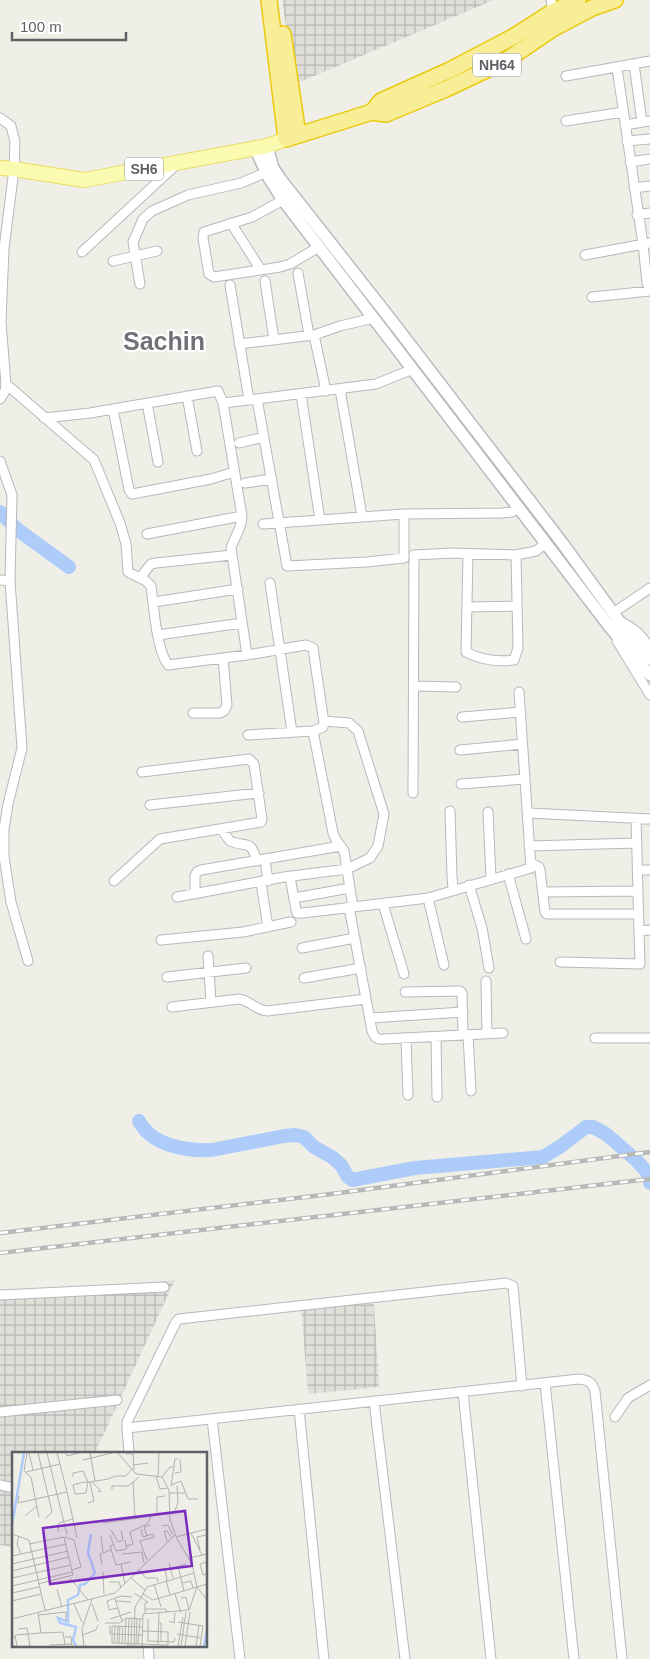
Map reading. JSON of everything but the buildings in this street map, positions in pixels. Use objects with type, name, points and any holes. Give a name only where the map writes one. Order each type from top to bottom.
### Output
[{"type":"highway","points":[[269,0],[292,137]]},
{"type":"highway","points":[[278,0],[292,137]]},
{"type":"highway","name":"NH64","points":[[372,112],[382,101],[450,70],[513,37],[551,6],[578,0]]},
{"type":"highway","name":"NH64","points":[[292,137],[372,112],[386,114],[446,89],[506,61],[554,28],[592,8],[615,0]]},
{"type":"main road","name":"SH6","points":[[7,168],[84,180],[261,147],[292,137]]},
{"type":"main road","points":[[261,147],[266,172],[283,200],[546,543],[645,655],[650,675]]},
{"type":"main road","points":[[261,147],[281,180],[538,512],[612,619]]},
{"type":"main road","points":[[414,370],[424,363]]},
{"type":"main road","points":[[460,431],[470,424]]},
{"type":"main road","points":[[528,520],[538,512]]},
{"type":"street","points":[[551,6],[554,28]]},
{"type":"street","points":[[566,76],[650,61]]},
{"type":"street","points":[[625,125],[646,121],[634,64]]},
{"type":"street","points":[[592,297],[650,291],[647,283],[646,244],[637,215],[617,68]]},
{"type":"street","points":[[566,121],[623,112]]},
{"type":"street","points":[[0,118],[11,126],[14,134],[7,168],[0,322],[6,384],[5,391],[0,399]]},
{"type":"street","points":[[627,141],[650,139]]},
{"type":"street","points":[[630,162],[650,159]]},
{"type":"street","points":[[82,252],[179,162]]},
{"type":"street","points":[[140,284],[133,242],[137,229],[143,219],[152,212],[188,195],[241,183],[266,172]]},
{"type":"street","points":[[634,188],[650,186]]},
{"type":"street","points":[[283,200],[252,217],[204,232],[203,238],[209,274],[214,277],[290,264],[319,247]]},
{"type":"street","points":[[637,215],[650,213]]},
{"type":"street","points":[[231,223],[261,270]]},
{"type":"street","points":[[585,255],[646,244]]},
{"type":"street","points":[[113,261],[158,251]]},
{"type":"street","points":[[298,273],[326,391]]},
{"type":"street","points":[[265,281],[274,340]]},
{"type":"street","points":[[230,285],[239,344],[264,437],[287,566],[367,562],[414,555],[516,555],[536,551],[546,543]]},
{"type":"street","points":[[239,344],[312,335],[374,318]]},
{"type":"street","points":[[223,403],[376,384],[414,370]]},
{"type":"street","points":[[6,384],[94,460],[120,523],[126,544],[128,572],[151,586],[158,635],[164,659],[168,665],[306,645],[313,648],[324,721],[323,727],[313,731],[248,735]]},
{"type":"street","points":[[340,389],[362,516]]},
{"type":"street","points":[[44,418],[113,409],[218,390],[223,403],[242,516],[242,526],[235,536],[231,548],[247,655]]},
{"type":"street","points":[[301,394],[320,520]]},
{"type":"street","points":[[187,396],[197,451]]},
{"type":"street","points":[[147,403],[158,462]]},
{"type":"street","points":[[113,409],[129,490],[132,494],[211,479],[234,472]]},
{"type":"street","points":[[239,443],[264,437]]},
{"type":"street","points":[[0,461],[12,495],[10,581],[22,748],[8,804],[4,829],[4,857],[11,902],[28,961]]},
{"type":"street","points":[[246,483],[272,479]]},
{"type":"street","points":[[263,524],[404,514],[502,513],[512,512],[519,508]]},
{"type":"street","points":[[404,514],[404,556]]},
{"type":"street","points":[[147,534],[242,516]]},
{"type":"street","points":[[468,554],[466,652],[475,657],[501,662],[514,660],[518,648],[516,555]]},
{"type":"street","points":[[140,578],[151,564],[232,555]]},
{"type":"street","points":[[413,793],[414,555]]},
{"type":"street","points":[[0,580],[10,581]]},
{"type":"street","points":[[270,582],[292,732]]},
{"type":"street","points":[[650,588],[612,619],[626,658],[650,695]]},
{"type":"street","points":[[154,602],[238,589]]},
{"type":"street","points":[[467,607],[517,606]]},
{"type":"street","points":[[158,635],[242,623]]},
{"type":"street","points":[[193,713],[224,711],[227,705],[224,658]]},
{"type":"street","points":[[414,686],[456,687]]},
{"type":"street","points":[[290,876],[296,910],[300,913],[428,898],[531,868],[519,692]]},
{"type":"street","points":[[462,717],[521,712]]},
{"type":"street","points":[[177,897],[290,876],[347,869],[370,858],[378,846],[384,814],[358,731],[349,723],[324,721]]},
{"type":"street","points":[[313,731],[333,833],[344,851],[355,938],[372,1031],[375,1037],[378,1040],[503,1032]]},
{"type":"street","points":[[460,750],[522,744]]},
{"type":"street","points":[[114,881],[160,839],[260,822],[263,815],[254,764],[249,759],[142,772]]},
{"type":"street","points":[[462,784],[525,779]]},
{"type":"street","points":[[150,805],[259,793]]},
{"type":"street","points":[[450,811],[454,890]]},
{"type":"street","points":[[488,812],[491,879]]},
{"type":"street","points":[[528,813],[650,819]]},
{"type":"street","points":[[560,962],[640,964],[636,818]]},
{"type":"street","points":[[221,829],[230,842],[252,846],[261,860],[268,927]]},
{"type":"street","points":[[529,846],[637,842]]},
{"type":"street","points":[[195,894],[195,876],[201,870],[342,846]]},
{"type":"street","points":[[531,863],[539,867],[540,870],[545,912],[547,914],[639,914]]},
{"type":"street","points":[[638,870],[650,870]]},
{"type":"street","points":[[508,874],[526,939]]},
{"type":"street","points":[[469,885],[482,928],[489,968]]},
{"type":"street","points":[[294,898],[350,888]]},
{"type":"street","points":[[543,892],[638,891]]},
{"type":"street","points":[[428,898],[444,965]]},
{"type":"street","points":[[383,904],[404,974]]},
{"type":"street","points":[[161,940],[243,932],[292,922]]},
{"type":"street","points":[[639,931],[650,930]]},
{"type":"street","points":[[302,948],[355,938]]},
{"type":"street","points":[[639,947],[650,948]]},
{"type":"street","points":[[208,956],[211,1002]]},
{"type":"street","points":[[167,977],[246,968]]},
{"type":"street","points":[[304,978],[360,968]]},
{"type":"street","points":[[486,981],[487,1034]]},
{"type":"street","points":[[405,992],[460,991],[462,993],[471,1091]]},
{"type":"street","points":[[172,1007],[244,999],[255,1008],[267,1012],[366,999]]},
{"type":"street","points":[[370,1018],[463,1012]]},
{"type":"street","points":[[436,1037],[437,1097]]},
{"type":"street","points":[[406,1038],[408,1095]]},
{"type":"street","points":[[595,1038],[650,1038]]},
{"type":"street","points":[[129,1452],[127,1422],[179,1319],[506,1283],[513,1286],[522,1386]]},
{"type":"street","points":[[0,1295],[164,1287]]},
{"type":"street","points":[[127,1428],[585,1380],[593,1384],[596,1390],[622,1659]]},
{"type":"street","points":[[545,1383],[574,1659]]},
{"type":"street","points":[[615,1417],[628,1398],[650,1385]]},
{"type":"street","points":[[463,1392],[491,1659]]},
{"type":"street","points":[[0,1412],[117,1400]]},
{"type":"street","points":[[374,1401],[405,1659]]},
{"type":"street","points":[[299,1409],[324,1659]]},
{"type":"street","points":[[212,1419],[240,1659]]},
{"type":"street","points":[[148,1646],[150,1659]]},
{"type":"shaded area","points":[[282,0],[494,0],[295,84]]},
{"type":"shaded area","points":[[175,1280],[95,1452],[12,1452],[12,1547],[0,1545],[0,1300]]},
{"type":"shaded area","points":[[374,1304],[379,1387],[308,1394],[301,1306]]},
{"type":"waterway","points":[[0,512],[18,530],[69,567]]},
{"type":"waterway","points":[[139,1121],[152,1136],[161,1141],[181,1148],[191,1149],[212,1150],[284,1136],[295,1135],[304,1137],[314,1147],[332,1157],[341,1165],[352,1180],[415,1168],[543,1157],[586,1127],[593,1127],[606,1134],[636,1160],[647,1172],[650,1183]]},
{"type":"railway","points":[[0,1233],[331,1194],[650,1152]]},
{"type":"railway","points":[[0,1253],[650,1179]]},
{"type":"district","name":"Sachin","points":[[164,341]]}]
